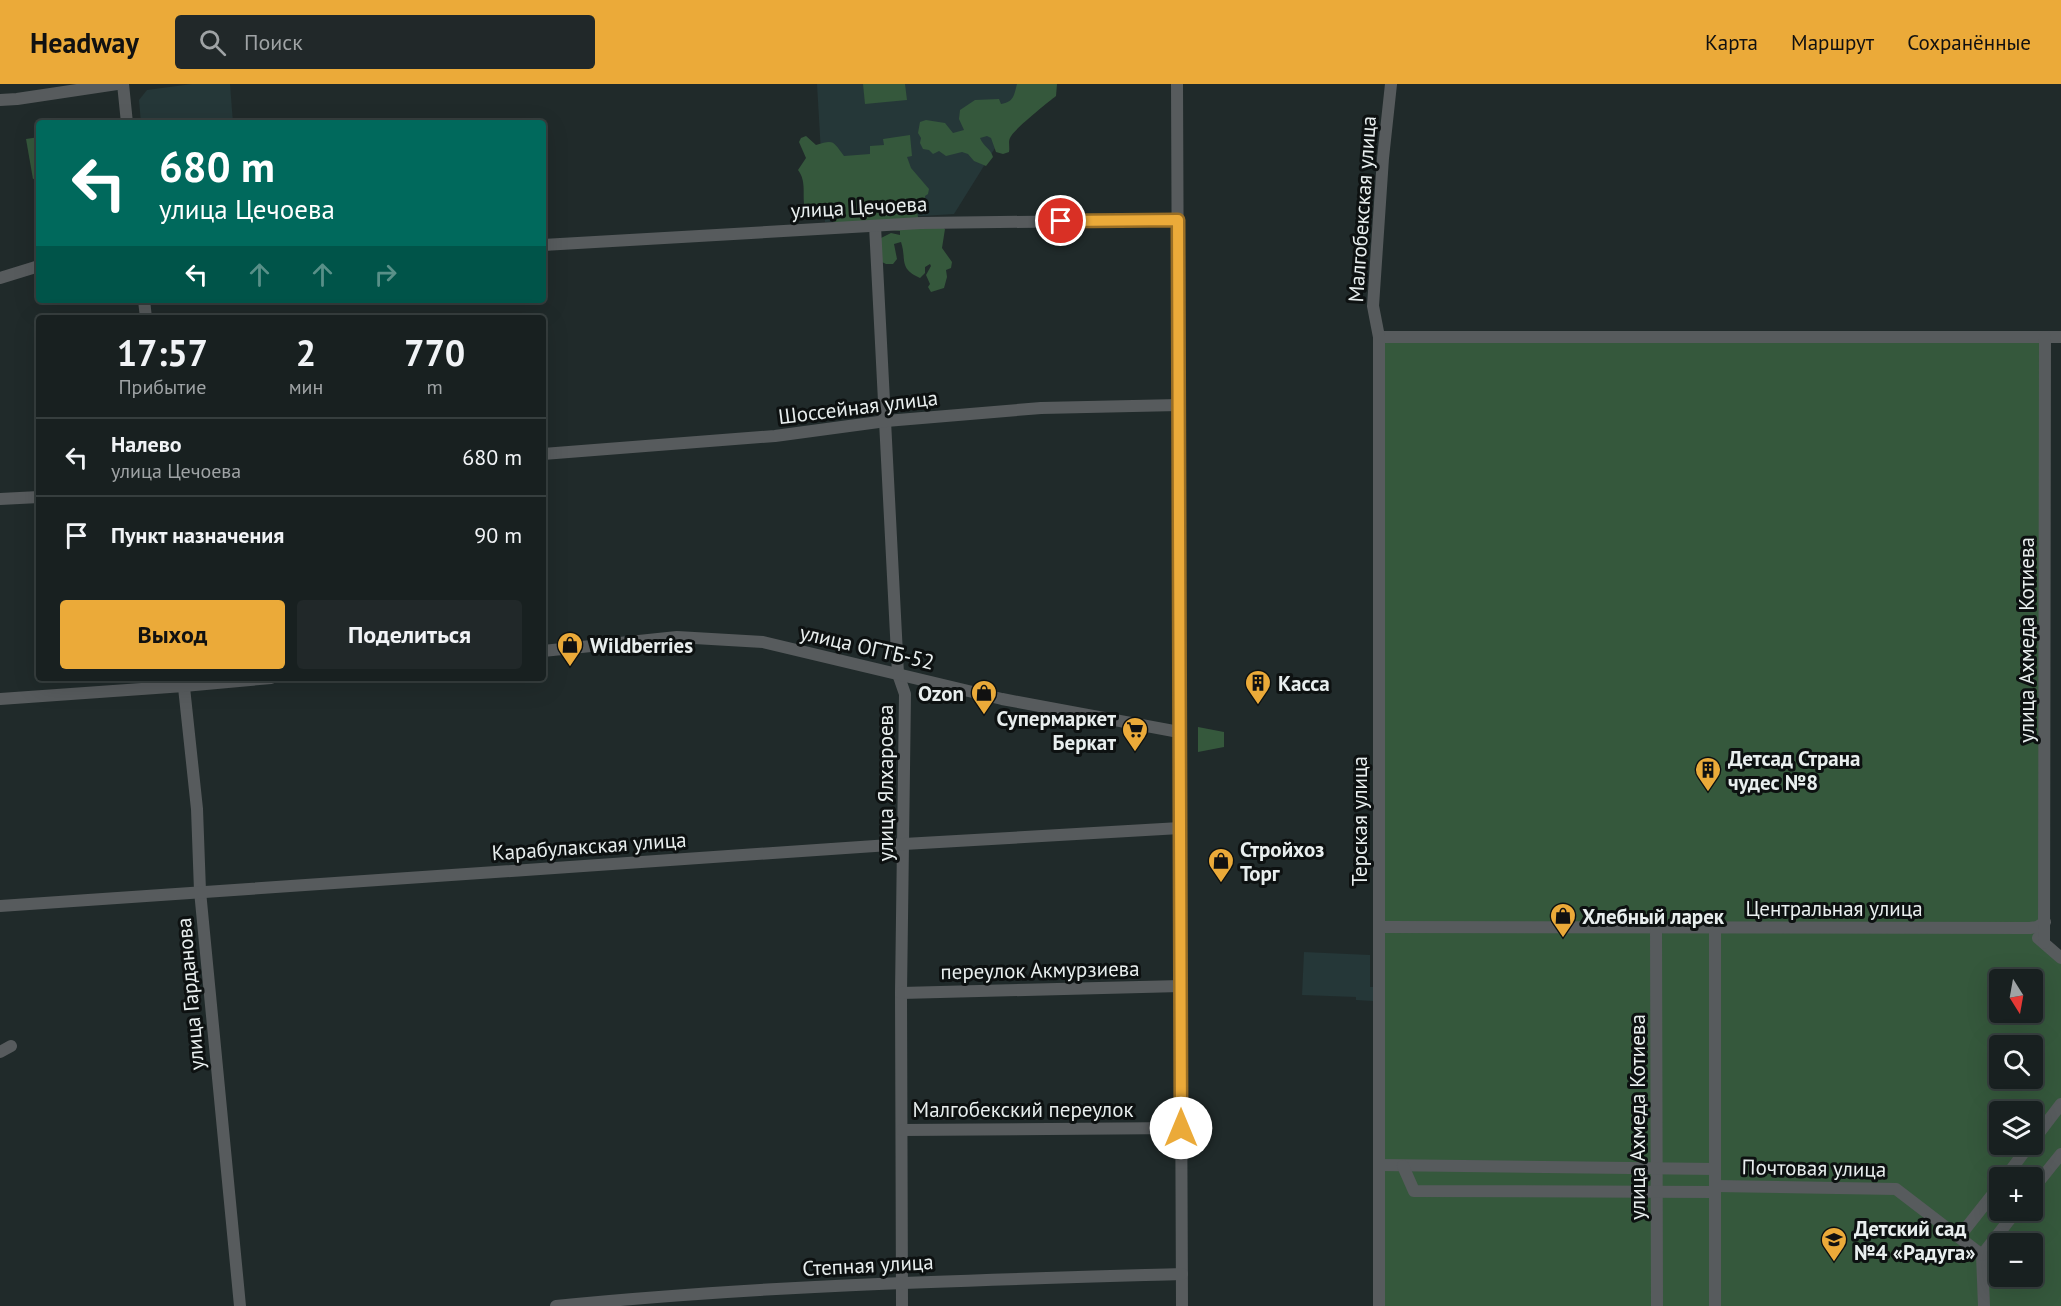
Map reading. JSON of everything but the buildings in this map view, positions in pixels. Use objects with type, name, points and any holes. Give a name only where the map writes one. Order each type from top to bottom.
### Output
[{"type":"street","points":[[0,100],[117,84]]},
{"type":"street","points":[[123,84],[127,120]]},
{"type":"street","points":[[1178,84],[1182,1306]]},
{"type":"street","name":"Малгобекская улица","points":[[1379,337],[1373,306],[1383,158],[1391,84]]},
{"type":"street","name":"улица Цечоева","points":[[546,245],[875,226],[1178,220]]},
{"type":"street","name":"улица Ялхароева","points":[[875,226],[898,674],[904,694],[901,993],[902,1306]]},
{"type":"street","points":[[0,278],[36,267]]},
{"type":"street","points":[[1379,337],[2061,337]]},
{"type":"street","name":"Терская улица","points":[[1379,337],[1379,1306]]},
{"type":"street","name":"улица Ахмеда Котиева","points":[[2044,944],[2045,337]]},
{"type":"street","name":"Шоссейная улица","points":[[546,454],[775,436],[886,421],[1041,408],[1179,405]]},
{"type":"street","points":[[0,499],[36,496]]},
{"type":"street","name":"улица ОГТБ-52","points":[[546,651],[677,637],[763,642],[1002,699],[1179,732]]},
{"type":"street","points":[[0,699],[205,681]]},
{"type":"street","name":"улица Гарданова","points":[[183,682],[197,809],[200,891],[240,1306]]},
{"type":"street","name":"Карабулакская улица","points":[[0,906],[904,844],[1180,828]]},
{"type":"street","name":"Центральная улица","points":[[1379,927],[2026,928],[2037,927],[2045,922]]},
{"type":"street","name":"улица Ахмеда Котиева","points":[[1656,927],[1657,1306]]},
{"type":"street","points":[[1715,927],[1715,1306]]},
{"type":"street","points":[[2026,928],[2061,957]]},
{"type":"street","name":"переулок Акмурзиева","points":[[901,993],[1180,986]]},
{"type":"street","points":[[2043,1127],[2061,1104]]},
{"type":"street","name":"Малгобекский переулок","points":[[902,1130],[1181,1128]]},
{"type":"street","points":[[2043,1176],[2061,1154]]},
{"type":"street","points":[[1379,1166],[1715,1169]]},
{"type":"street","name":"Почтовая улица","points":[[1403,1166],[1414,1191],[1656,1192],[1715,1189],[1896,1189],[1982,1255]]},
{"type":"street","points":[[1959,1237],[1989,1199]]},
{"type":"street","points":[[1984,1306],[1982,1255],[2008,1221]]},
{"type":"street","name":"Степная улица","points":[[556,1306],[749,1290],[903,1282],[1182,1275]]},
{"type":"shaded area","points":[[192,84],[230,84],[233,120],[141,120],[139,100],[147,90]]},
{"type":"shaded area","points":[[817,84],[1035,84],[954,214],[825,222]]},
{"type":"shaded area","points":[[1304,952],[1370,955],[1370,987],[1373,987],[1373,1001],[1356,1000],[1356,997],[1302,995]]},
{"type":"green space","points":[[863,84],[905,84],[907,100],[865,104]]},
{"type":"green space","points":[[1017,84],[1057,84],[1056,96],[1012,134],[1009,140],[1009,152],[1003,154],[996,152],[991,138],[987,136],[980,138],[993,157],[986,166],[962,152],[946,156],[939,151],[933,154],[923,149],[918,133],[920,122],[926,120],[945,123],[953,133],[964,130],[959,119],[960,110],[975,100],[999,99],[1001,104],[1009,102]]},
{"type":"green space","points":[[910,135],[912,156],[907,157],[911,168],[929,189],[925,196],[926,209],[923,212],[917,212],[918,217],[945,229],[942,248],[952,262],[951,268],[946,270],[944,288],[931,292],[926,275],[930,264],[925,267],[925,273],[920,278],[909,271],[906,267],[901,242],[894,244],[897,259],[893,264],[882,262],[879,239],[891,233],[900,235],[900,231],[836,224],[826,214],[821,219],[807,212],[802,177],[798,170],[806,158],[799,142],[806,136],[816,145],[833,143],[844,156],[870,154],[870,146],[884,145],[883,139]]},
{"type":"green space","points":[[36,137],[36,178],[33,179],[26,139]]},
{"type":"green space","points":[[1379,337],[2045,337],[2044,943],[2061,958],[2061,1306],[1379,1306]]},
{"type":"green space","points":[[1198,727],[1224,732],[1224,747],[1198,752]]},
{"type":"place","name":"Wildberries","points":[[570,668]]},
{"type":"place","name":"Касса","points":[[1258,706]]},
{"type":"place","name":"Ozon","points":[[984,716]]},
{"type":"place","name":"Супермаркет Беркат","points":[[1135,753]]},
{"type":"place","name":"Детсад Страна чудес №8","points":[[1708,793]]},
{"type":"place","name":"Стройхоз Торг","points":[[1221,884]]},
{"type":"place","name":"Хлебный ларек","points":[[1563,939]]},
{"type":"place","name":"Детский сад №4 «Радуга»","points":[[1834,1263]]},
{"type":"route","points":[[1061,221],[1178,220],[1181,1128]]}]
